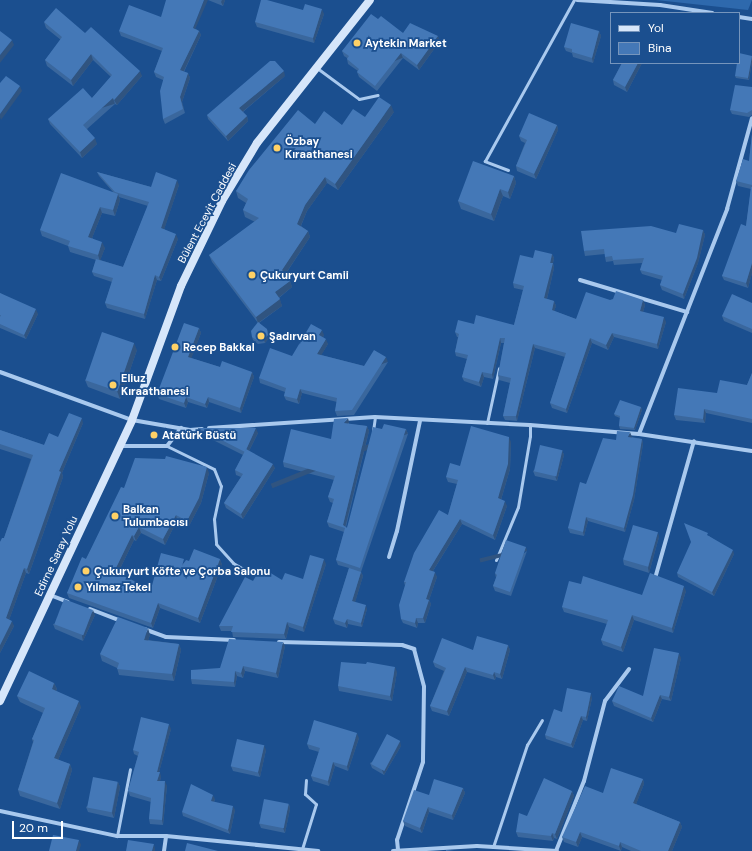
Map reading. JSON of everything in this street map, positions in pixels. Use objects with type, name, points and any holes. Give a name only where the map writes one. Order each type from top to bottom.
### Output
[{"type":"main road","name":"Bülent Ecevit Caddesi","points":[[132,420],[181,286],[222,201],[257,143],[370,0]]},
{"type":"main road","name":"Edirne Saray Yolu","points":[[0,701],[132,420]]},
{"type":"street","points":[[576,0],[660,5],[706,12]]},
{"type":"street","points":[[740,17],[752,19]]},
{"type":"street","points":[[639,434],[727,209],[752,118]]},
{"type":"street","points":[[580,280],[687,312]]},
{"type":"street","points":[[0,372],[132,420],[181,428],[376,418],[530,425],[639,434],[694,441],[752,451]]},
{"type":"street","points":[[389,557],[398,530],[420,421]]},
{"type":"street","points":[[120,446],[167,446],[181,428]]},
{"type":"street","points":[[656,575],[694,441]]},
{"type":"street","points":[[50,595],[72,603]]},
{"type":"street","points":[[86,608],[130,624]]},
{"type":"street","points":[[137,627],[166,637],[236,640]]},
{"type":"street","points":[[275,642],[402,645],[414,649],[424,687],[423,762],[397,840],[398,850]]},
{"type":"street","points":[[393,851],[493,847],[556,851],[584,781],[604,701],[629,669]]},
{"type":"street","points":[[0,811],[117,836],[166,836],[318,851]]},
{"type":"street","points":[[164,851],[166,836]]},
{"type":"lane","points":[[508,170],[485,161],[576,0]]},
{"type":"lane","points":[[317,68],[360,99],[378,95]]},
{"type":"lane","points":[[487,423],[500,365]]},
{"type":"lane","points":[[372,433],[376,418]]},
{"type":"lane","points":[[496,560],[518,507],[530,436],[530,425]]},
{"type":"lane","points":[[167,446],[214,469],[220,486],[214,519],[216,544],[233,563],[252,574]]},
{"type":"lane","points":[[493,847],[527,745],[542,720]]},
{"type":"lane","points":[[117,836],[130,769]]},
{"type":"lane","points":[[302,849],[316,804],[305,794],[306,780]]},
{"type":"shaded area","points":[[656,0],[752,0],[748,10]]},
{"type":"building","points":[[166,0],[204,0],[193,28],[199,31],[180,70],[188,73],[180,97],[183,109],[163,119],[160,91],[164,77],[154,72],[163,48],[119,31],[129,5],[161,17]]},
{"type":"building","points":[[261,0],[267,0],[303,10],[305,4],[322,9],[313,38],[255,22]]},
{"type":"building","points":[[56,8],[85,33],[91,27],[140,71],[114,100],[113,98],[83,125],[95,138],[80,152],[48,119],[83,88],[92,98],[112,75],[91,54],[71,80],[45,60],[62,37],[44,22]]},
{"type":"building","points":[[371,14],[378,19],[381,16],[403,33],[410,23],[438,36],[417,65],[401,53],[375,86],[357,72],[359,69],[347,59],[349,56],[342,51]]},
{"type":"building","points":[[571,23],[599,31],[592,58],[572,52],[572,49],[564,47]]},
{"type":"building","points":[[0,31],[12,40],[0,55]]},
{"type":"building","points":[[740,53],[752,56],[748,78],[735,76],[737,64],[740,64]]},
{"type":"building","points":[[270,61],[275,61],[284,71],[239,108],[247,116],[226,136],[207,115]]},
{"type":"building","points":[[621,64],[637,64],[625,87],[613,80]]},
{"type":"building","points":[[6,76],[20,86],[0,114],[0,83]]},
{"type":"building","points":[[735,85],[752,87],[752,110],[747,113],[730,110]]},
{"type":"building","points":[[379,97],[391,105],[335,184],[325,177],[305,205],[297,224],[308,231],[282,270],[290,281],[275,292],[280,299],[256,317],[209,255],[259,218],[243,210],[248,199],[236,191],[249,170],[298,110],[315,124],[324,111],[342,125],[353,109],[365,117]]},
{"type":"building","points":[[529,113],[557,125],[534,174],[516,166],[527,140],[519,136]]},
{"type":"building","points":[[752,134],[752,185],[736,181],[743,159],[749,161]]},
{"type":"building","points":[[473,161],[514,176],[508,192],[500,189],[491,214],[458,201]]},
{"type":"building","points":[[97,172],[151,187],[156,172],[177,180],[161,228],[176,234],[159,277],[155,275],[144,314],[105,303],[113,278],[92,272],[96,259],[123,267],[149,202],[115,192]]},
{"type":"building","points":[[61,173],[118,194],[113,210],[100,207],[88,237],[102,242],[98,255],[68,246],[70,241],[40,230]]},
{"type":"building","points":[[751,187],[752,263],[746,283],[722,276],[741,224],[746,226]]},
{"type":"building","points":[[679,224],[703,230],[697,258],[683,294],[660,285],[663,276],[640,270],[644,258],[613,260],[612,256],[605,257],[604,249],[584,251],[581,231],[651,226],[676,233]]},
{"type":"building","points":[[535,250],[552,254],[550,263],[553,263],[544,298],[554,301],[552,310],[576,319],[586,292],[610,300],[613,299],[616,291],[643,300],[640,311],[664,317],[657,344],[612,333],[606,345],[590,338],[566,409],[550,403],[566,353],[533,344],[516,416],[503,416],[511,378],[498,375],[505,338],[500,338],[492,374],[482,372],[479,382],[462,377],[468,355],[455,352],[459,334],[455,332],[458,320],[474,324],[476,315],[514,325],[524,286],[513,283],[520,255],[533,258]]},
{"type":"building","points":[[0,293],[36,309],[24,335],[0,324]]},
{"type":"building","points":[[732,294],[752,303],[752,329],[722,316]]},
{"type":"building","name":"Şadırvan","points":[[258,322],[267,329],[268,335],[264,340],[258,341],[252,337],[251,331]]},
{"type":"building","points":[[184,323],[199,328],[188,357],[220,367],[222,361],[252,372],[240,408],[208,397],[205,404],[186,397],[184,403],[157,394]]},
{"type":"building","points":[[311,324],[322,330],[319,335],[326,339],[317,354],[364,366],[374,350],[386,357],[352,410],[335,411],[337,398],[300,389],[297,399],[284,396],[286,388],[259,378],[270,348],[292,356]]},
{"type":"building","points":[[102,332],[134,343],[118,391],[85,380]]},
{"type":"building","points":[[752,373],[752,419],[704,409],[703,419],[674,415],[678,388],[717,393],[720,380],[747,385]]},
{"type":"building","points":[[620,400],[641,407],[634,428],[619,426],[620,416],[614,414]]},
{"type":"building","points":[[69,413],[82,418],[59,471],[61,472],[27,569],[24,568],[6,618],[12,621],[0,645],[0,542],[2,538],[4,538],[33,455],[0,444],[0,430],[44,445],[49,433],[58,437]]},
{"type":"building","points":[[348,418],[344,423],[367,426],[343,525],[347,528],[373,427],[382,429],[384,424],[406,429],[360,568],[336,560],[345,528],[327,522],[334,499],[328,497],[335,476],[283,462],[291,429],[331,439],[334,419]]},
{"type":"building","points":[[471,426],[509,437],[508,464],[498,498],[505,501],[493,535],[460,519],[429,570],[435,572],[426,599],[429,600],[423,618],[416,618],[415,623],[401,619],[399,605],[406,582],[404,582],[414,553],[439,510],[448,515],[458,480],[446,477],[450,463],[460,466]]},
{"type":"building","points":[[198,428],[256,428],[245,452]]},
{"type":"building","points":[[617,431],[630,432],[628,437],[642,439],[633,495],[624,528],[586,517],[583,532],[568,528],[580,482],[586,484],[603,438],[616,440]]},
{"type":"building","points":[[540,445],[562,450],[556,476],[534,471]]},
{"type":"building","points":[[246,449],[273,464],[241,514],[224,503],[243,474],[235,470]]},
{"type":"building","points":[[166,456],[207,467],[199,498],[187,521],[176,515],[163,539],[139,527],[134,536],[132,535],[114,572],[151,589],[161,553],[184,559],[182,566],[186,560],[189,561],[194,549],[220,559],[198,618],[158,603],[151,623],[67,593],[82,557],[86,559],[121,487],[124,488],[135,458],[165,459]]},
{"type":"building","points":[[684,523],[708,533],[707,535],[733,550],[712,592],[677,573],[691,542]]},
{"type":"building","points":[[633,525],[658,532],[648,567],[623,560]]},
{"type":"building","points":[[506,540],[526,547],[510,592],[493,586],[497,575],[495,573]]},
{"type":"building","points":[[310,555],[324,559],[303,627],[287,622],[284,634],[231,632],[233,626],[219,626],[245,577],[253,581],[261,567],[282,580],[285,573],[303,579]]},
{"type":"building","points":[[349,568],[361,572],[352,601],[366,605],[361,623],[347,619],[345,623],[333,619]]},
{"type":"building","points":[[650,573],[684,586],[672,628],[632,615],[621,647],[601,640],[608,620],[562,607],[569,581],[581,584],[583,576],[642,595]]},
{"type":"building","points":[[64,599],[93,610],[83,635],[54,624]]},
{"type":"building","points":[[118,617],[148,628],[144,640],[179,644],[172,674],[117,669],[119,663],[100,654]]},
{"type":"building","points":[[477,636],[508,645],[500,674],[494,672],[493,675],[465,667],[447,711],[430,706],[446,668],[433,662],[442,638],[473,650]]},
{"type":"building","points":[[229,639],[283,642],[276,673],[243,666],[241,673],[235,671],[234,682],[191,679],[191,670],[220,668]]},
{"type":"building","points":[[654,648],[679,653],[669,697],[660,695],[651,718],[612,701],[619,686],[643,696]]},
{"type":"building","points":[[341,662],[366,664],[367,662],[395,667],[390,696],[338,686]]},
{"type":"building","points":[[29,671],[54,683],[52,689],[79,701],[54,758],[70,764],[57,803],[18,790],[34,740],[32,739],[45,708],[17,696]]},
{"type":"building","points":[[567,688],[591,693],[586,717],[581,716],[571,744],[545,735],[554,709],[562,712]]},
{"type":"building","points":[[141,717],[169,724],[157,772],[160,772],[157,781],[165,781],[162,820],[149,819],[151,798],[128,791],[139,752],[133,750]]},
{"type":"building","points":[[314,720],[357,733],[347,766],[333,762],[328,781],[311,776],[320,748],[307,744]]},
{"type":"building","points":[[387,734],[400,741],[384,771],[371,764]]},
{"type":"building","points":[[237,739],[264,745],[258,773],[231,766]]},
{"type":"building","points":[[611,768],[643,779],[633,803],[680,822],[668,851],[641,851],[620,842],[619,846],[580,832],[576,842],[562,837],[585,786],[603,793]]},
{"type":"building","points":[[93,777],[118,782],[112,812],[87,807]]},
{"type":"building","points":[[544,778],[572,791],[555,834],[552,833],[551,836],[516,832],[519,813],[527,816]]},
{"type":"building","points":[[434,779],[463,788],[452,815],[428,807],[420,828],[403,821],[414,790],[429,795]]},
{"type":"building","points":[[191,784],[213,795],[211,801],[233,806],[228,830],[182,812]]},
{"type":"building","points":[[264,799],[289,804],[284,828],[259,824]]},
{"type":"building","points":[[53,835],[79,840],[76,851],[49,851]]},
{"type":"building","points":[[128,840],[154,844],[152,851],[126,851]]},
{"type":"building","points":[[187,843],[218,851],[185,851]]},
{"type":"place","name":"Aytekin Market","points":[[357,43]]},
{"type":"place","name":"Özbay Kıraathanesi","points":[[277,148]]},
{"type":"place","name":"Çukuryurt Camii","points":[[252,275]]},
{"type":"place","name":"Şadırvan","points":[[261,336]]},
{"type":"place","name":"Recep Bakkal","points":[[175,347]]},
{"type":"place","name":"Eliuz Kıraathanesi","points":[[113,385]]},
{"type":"place","name":"Atatürk Büstü","points":[[154,435]]},
{"type":"place","name":"Balkan Tulumbacısı","points":[[115,516]]},
{"type":"place","name":"Çukuryurt Köfte ve Çorba Salonu","points":[[86,571]]},
{"type":"place","name":"Yılmaz Tekel","points":[[78,587]]}]
